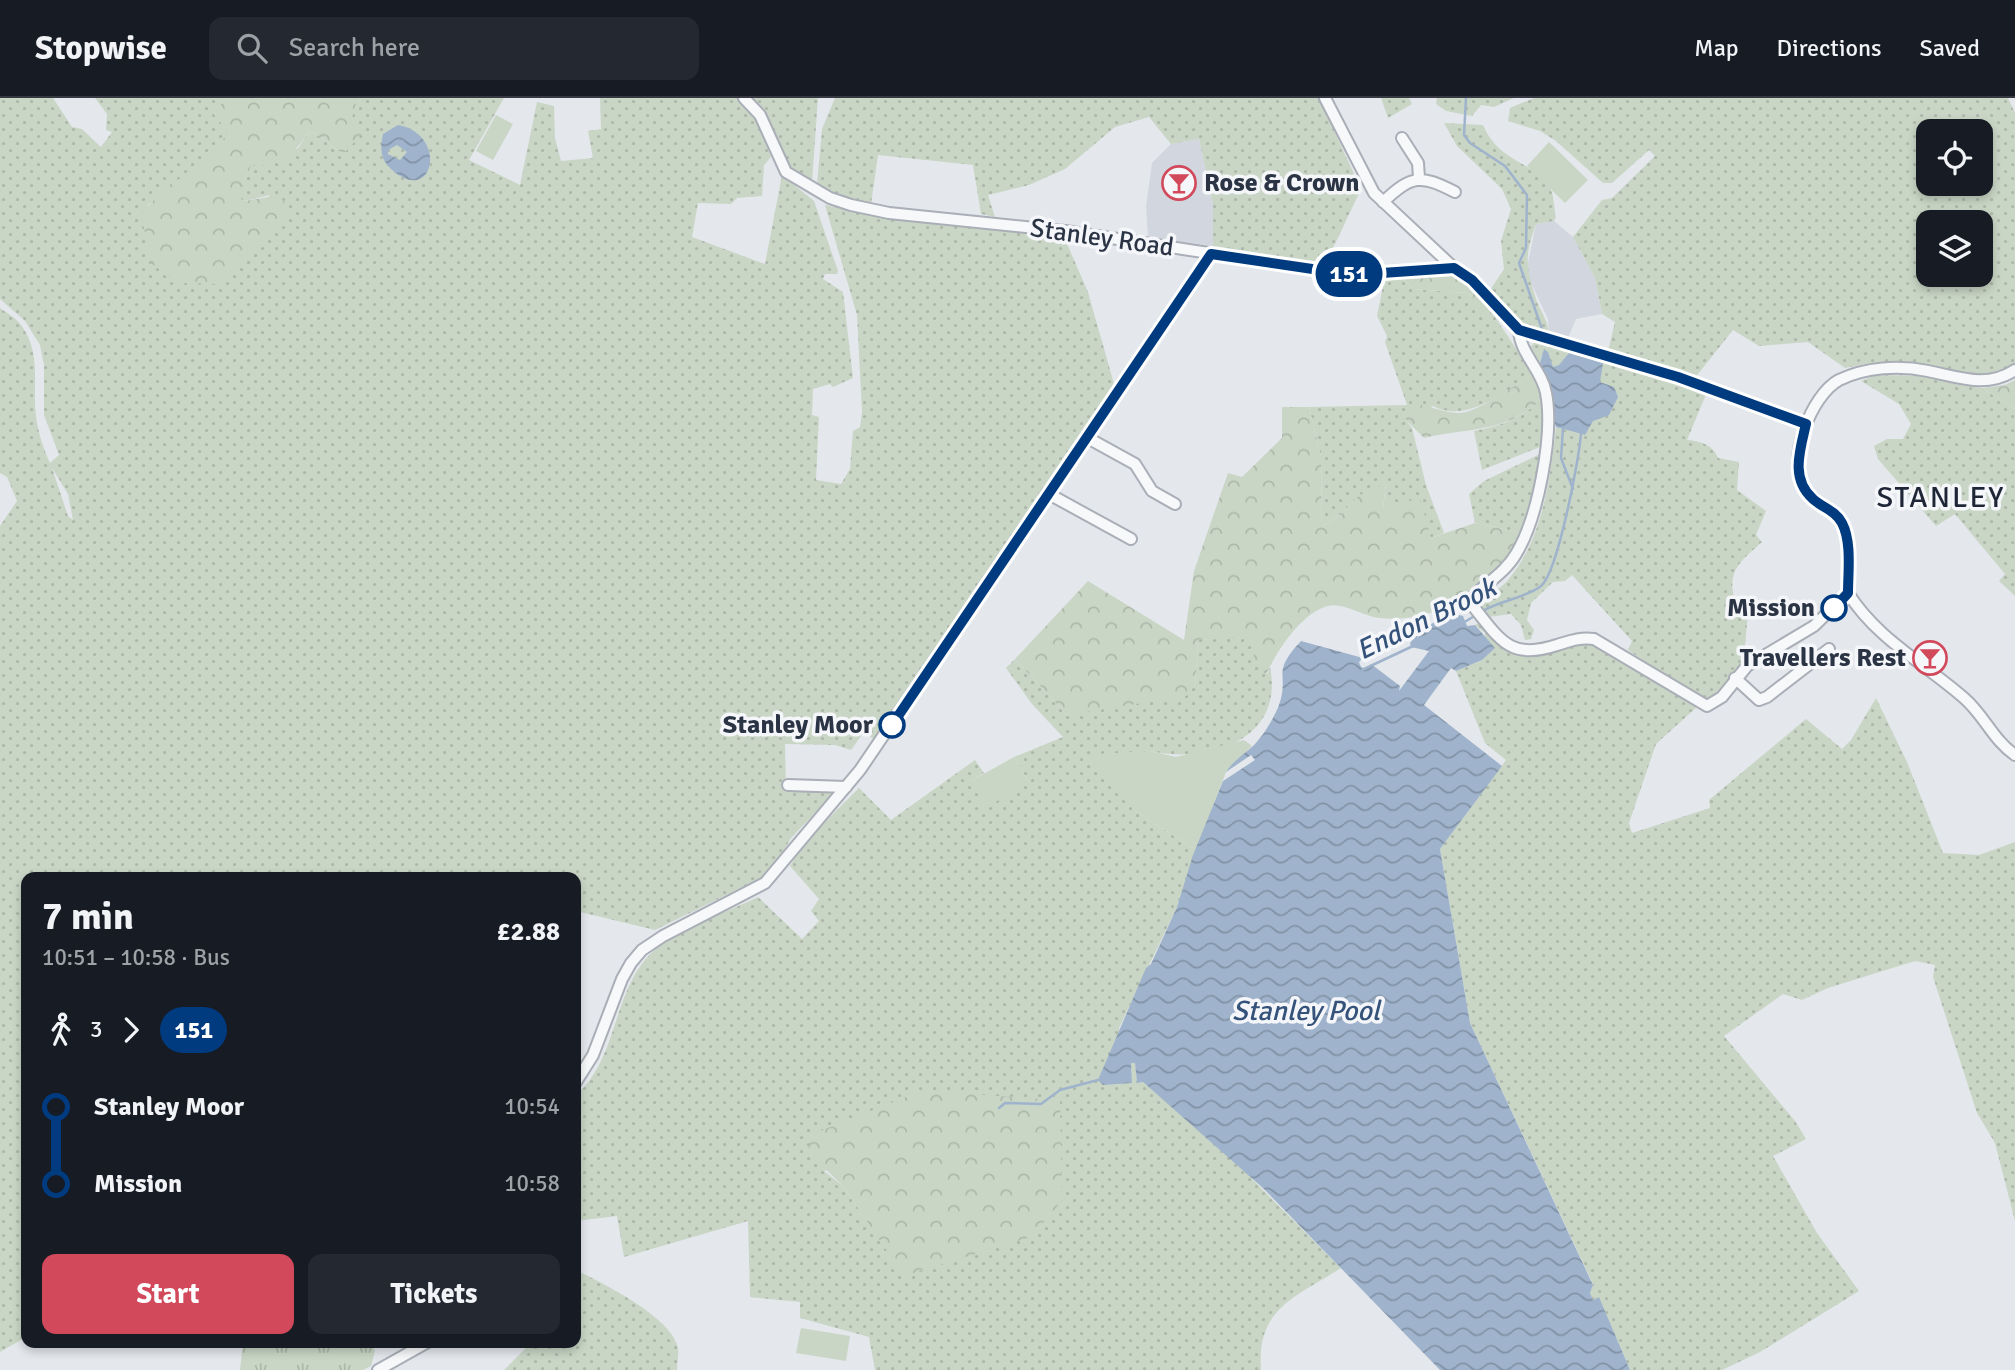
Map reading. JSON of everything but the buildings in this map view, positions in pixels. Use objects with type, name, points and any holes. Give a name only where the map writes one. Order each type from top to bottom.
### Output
[{"type":"street","name":"Stanley Road","points":[[744,98],[760,115],[786,172],[830,198],[889,213],[1065,231],[1353,275],[1454,268]]},
{"type":"street","points":[[1325,98],[1348,149],[1374,193],[1454,268],[1472,280],[1519,330],[1535,337],[1678,377],[1806,424]]},
{"type":"street","points":[[1402,138],[1418,163],[1419,178]]},
{"type":"street","points":[[1383,202],[1406,182],[1419,178],[1431,179],[1455,192]]},
{"type":"street","points":[[581,1074],[593,1055],[622,979],[642,950],[688,922],[765,883],[846,787],[890,729],[1211,254]]},
{"type":"street","points":[[1519,330],[1520,342],[1546,389],[1550,423],[1547,453],[1526,533],[1516,555],[1470,598],[1503,643],[1526,652],[1581,637],[1594,639],[1707,706],[1722,697],[1747,666],[1814,626],[1848,593]]},
{"type":"street","points":[[2015,370],[2005,377],[1984,381],[1910,368],[1857,373],[1829,387],[1806,424],[1798,458],[1798,474],[1813,499],[1835,513],[1846,531],[1848,593],[1874,628],[1965,699],[1990,731],[2015,755]]},
{"type":"street","points":[[1086,437],[1135,464],[1152,491],[1175,503]]},
{"type":"street","points":[[1047,493],[1131,539]]},
{"type":"street","points":[[1735,678],[1759,700],[1767,697],[1829,649]]},
{"type":"street","points":[[788,785],[846,787]]},
{"type":"street","points":[[377,1370],[417,1348]]},
{"type":"shaded area","name":"Rose & Crown","points":[[1199,139],[1213,204],[1213,246],[1148,237],[1146,206],[1152,163],[1171,144]]},
{"type":"shaded area","points":[[1554,221],[1573,237],[1595,278],[1602,314],[1576,319],[1567,340],[1549,335],[1548,319],[1526,272],[1536,224]]},
{"type":"green space","points":[[0,98],[53,98],[72,127],[82,129],[101,147],[112,132],[106,130],[107,114],[95,98],[228,98],[213,112],[229,132],[215,153],[148,205],[178,283],[200,282],[270,195],[245,201],[240,199],[241,188],[251,166],[298,148],[310,130],[340,152],[356,103],[362,98],[504,98],[469,160],[520,185],[537,102],[554,106],[555,138],[561,161],[593,158],[588,131],[601,129],[600,98],[737,98],[754,114],[771,157],[764,165],[762,196],[737,198],[731,204],[698,203],[692,237],[765,264],[782,175],[814,201],[838,271],[837,274],[825,274],[823,279],[843,292],[853,378],[833,387],[830,384],[813,389],[812,415],[819,417],[816,480],[841,484],[850,469],[853,431],[860,427],[862,412],[857,315],[825,205],[890,219],[1064,237],[1088,292],[1114,384],[875,740],[864,732],[851,750],[835,745],[785,744],[786,788],[838,789],[791,838],[771,873],[655,930],[581,912],[581,872],[21,872],[21,1340],[0,1352],[0,526],[17,501],[7,477],[0,473],[0,308],[17,320],[28,335],[34,358],[39,434],[50,463],[59,455],[44,415],[44,365],[40,345],[25,321],[0,299]],"holes":[[[52,468],[68,494],[73,520],[68,516]]]},
{"type":"green space","points":[[228,98],[362,98],[356,103],[351,121],[362,134],[345,152],[340,152],[310,130],[286,158],[271,164],[251,166],[241,188],[241,199],[245,201],[279,195],[291,211],[221,284],[178,283],[152,264],[141,215],[162,193],[219,145],[228,132],[212,112]]},
{"type":"green space","points":[[753,98],[818,98],[812,182],[798,174],[789,164],[782,154],[769,120]]},
{"type":"green space","points":[[835,98],[1319,98],[1361,189],[1326,263],[1213,246],[1213,204],[1199,139],[1171,144],[1149,117],[1115,127],[1065,169],[1029,185],[988,195],[995,217],[981,214],[973,165],[878,155],[871,204],[820,189],[817,184],[822,129]]},
{"type":"green space","points":[[1381,98],[1409,98],[1412,104],[1388,118]]},
{"type":"green space","points":[[1437,98],[1514,98],[1494,107],[1481,105],[1472,116],[1446,111],[1436,104]]},
{"type":"green space","points":[[1534,98],[2008,98],[2015,113],[2015,364],[2000,371],[1973,375],[1897,363],[1874,363],[1845,368],[1808,342],[1759,346],[1733,330],[1694,379],[1608,351],[1615,322],[1602,314],[1595,278],[1573,237],[1602,200],[1612,198],[1655,156],[1649,150],[1612,183],[1603,183],[1556,141],[1540,131],[1508,121],[1510,108]]},
{"type":"green space","points":[[496,115],[513,124],[493,160],[476,151]]},
{"type":"green space","points":[[1444,123],[1483,125],[1499,148],[1537,173],[1551,190],[1556,217],[1554,221],[1536,224],[1528,262],[1533,288],[1549,335],[1522,324],[1490,290],[1504,269],[1501,241],[1511,209],[1502,189],[1457,146]]},
{"type":"green space","points":[[1549,142],[1588,180],[1565,203],[1527,166]]},
{"type":"green space","points":[[1451,273],[1464,281],[1495,317],[1490,318],[1468,293],[1413,289],[1403,279]]},
{"type":"green space","points":[[1403,279],[1413,289],[1468,293],[1490,317],[1495,317],[1533,374],[1498,397],[1472,409],[1446,411],[1433,406],[1406,420],[1412,428],[1426,485],[1444,533],[1431,538],[1383,509],[1386,484],[1358,496],[1341,514],[1322,527],[1321,457],[1309,407],[1407,405],[1385,342],[1387,336],[1377,316],[1384,281]]},
{"type":"green space","points":[[1534,343],[1542,343],[1707,392],[1687,440],[1706,444],[1718,458],[1739,462],[1737,490],[1766,511],[1756,535],[1762,542],[1738,566],[1733,579],[1734,597],[1749,604],[1743,664],[1713,699],[1693,694],[1628,650],[1632,641],[1572,575],[1565,581],[1553,582],[1531,603],[1527,620],[1534,630],[1531,639],[1525,640],[1521,625],[1511,614],[1489,617],[1479,604],[1508,580],[1529,546],[1543,508],[1556,427],[1585,435],[1600,382],[1559,365],[1553,367],[1544,349],[1538,370],[1530,347]]},
{"type":"green space","points":[[1533,374],[1542,399],[1528,410],[1500,424],[1424,438],[1406,420],[1407,405],[1452,413],[1466,412],[1490,401]]},
{"type":"green space","points":[[1876,375],[1932,376],[1954,384],[1982,388],[2015,409],[2015,596],[1999,581],[2005,574],[1955,514],[1936,526],[1878,459],[1874,446],[1887,439],[1903,439],[1911,424],[1899,404],[1861,381]]},
{"type":"green space","points":[[2015,380],[2015,409],[1982,388],[2005,385]]},
{"type":"green space","points":[[1542,399],[1545,445],[1482,470],[1474,431],[1511,420]]},
{"type":"green space","points":[[1282,407],[1309,407],[1321,457],[1322,527],[1341,514],[1358,496],[1386,483],[1383,508],[1420,498],[1431,538],[1475,523],[1522,533],[1497,569],[1481,584],[1444,608],[1423,615],[1380,618],[1340,606],[1328,606],[1309,616],[1291,634],[1266,675],[1254,659],[1253,637],[1198,640],[1195,685],[1186,696],[1067,715],[1015,659],[1088,581],[1184,640],[1194,571],[1228,473],[1242,477],[1282,438]]},
{"type":"green space","points":[[1544,452],[1522,533],[1475,523],[1469,494],[1484,481]]},
{"type":"green space","points":[[1482,621],[1513,652],[1583,640],[1596,642],[1693,700],[1697,707],[1656,744],[1629,823],[1632,833],[1710,808],[1709,800],[1806,719],[1842,749],[1851,740],[1876,698],[1907,762],[1943,853],[1979,855],[2015,842],[2015,1221],[1995,1143],[1977,1113],[1933,977],[1935,965],[1915,961],[1828,988],[1802,1000],[1783,994],[1724,1036],[1795,1121],[1806,1139],[1773,1156],[1817,1233],[1859,1291],[1760,1352],[1722,1370],[1630,1370],[1599,1298],[1593,1300],[1590,1293],[1593,1284],[1470,1023],[1440,849],[1506,760],[1485,743],[1456,671],[1482,660],[1485,633],[1475,625]]},
{"type":"green space","points":[[1254,636],[1267,675],[1270,667],[1271,692],[1266,713],[1254,730],[1237,742],[1217,750],[1195,754],[1150,751],[1134,810],[1196,850],[1177,907],[1119,1028],[1132,1083],[1131,1063],[1135,1063],[1137,1083],[1143,1082],[1223,1150],[1341,1268],[1295,1297],[1272,1318],[1261,1349],[1261,1370],[875,1370],[869,1337],[800,1318],[800,1302],[750,1297],[748,1221],[624,1257],[617,1216],[581,1220],[581,1089],[601,1061],[631,982],[642,964],[656,949],[692,927],[758,897],[802,939],[819,921],[811,911],[819,899],[790,866],[806,841],[859,788],[891,820],[975,760],[984,773],[971,781],[1029,783],[1014,757],[1063,737],[1032,704],[1006,668],[1015,659],[1067,715],[1195,685],[1198,640]],"holes":[[[1060,1100],[1059,1138],[904,1275],[843,1186],[824,1171]]]},
{"type":"green space","points":[[1244,740],[1252,746],[1226,772],[1196,850],[1134,810],[1081,755],[1150,751],[1176,757]]},
{"type":"green space","points":[[1014,757],[1029,783],[985,808],[971,781]]},
{"type":"green space","points":[[921,1091],[1060,1100],[1062,1201],[1031,1237],[904,1276],[843,1186],[808,1152],[810,1135]]},
{"type":"green space","points":[[581,1272],[650,1313],[673,1336],[678,1348],[677,1370],[504,1370],[526,1348],[581,1348]]},
{"type":"green space","points":[[801,1328],[850,1336],[846,1361],[796,1353]]},
{"type":"green space","points":[[242,1348],[374,1348],[375,1351],[371,1366],[363,1370],[240,1370]]},
{"type":"water","points":[[398,125],[414,131],[424,141],[430,153],[430,165],[426,175],[417,180],[406,179],[391,169],[382,153],[383,134]],"holes":[[[397,145],[407,152],[400,160],[388,154],[388,150]]]},
{"type":"water","points":[[1544,349],[1548,352],[1553,367],[1559,365],[1569,353],[1603,363],[1600,382],[1614,387],[1618,397],[1609,415],[1593,421],[1585,435],[1556,427],[1538,370]]},
{"type":"water","name":"Stanley Pool","points":[[1455,614],[1463,616],[1467,626],[1475,625],[1495,648],[1482,660],[1456,671],[1451,668],[1424,705],[1502,766],[1440,849],[1470,1023],[1593,1285],[1590,1293],[1593,1300],[1599,1297],[1630,1370],[1440,1370],[1264,1189],[1143,1082],[1137,1083],[1135,1063],[1131,1063],[1132,1083],[1103,1085],[1098,1080],[1146,968],[1151,964],[1177,907],[1193,855],[1223,781],[1255,760],[1251,755],[1226,772],[1257,742],[1271,721],[1282,694],[1283,667],[1292,652],[1301,641],[1363,658],[1359,662],[1361,667],[1366,669],[1371,664],[1400,686],[1399,691],[1429,651],[1411,647],[1410,643],[1430,625]]},
{"type":"waterway","name":"Endon Brook","points":[[1466,98],[1464,135],[1470,143],[1505,166],[1527,195],[1526,248],[1519,263],[1544,335]]},
{"type":"waterway","points":[[1563,428],[1561,458],[1573,489]]},
{"type":"waterway","name":"Endon Brook","points":[[1481,612],[1534,590],[1541,586],[1548,576],[1567,514],[1581,434]]},
{"type":"waterway","name":"Endon Brook","points":[[1463,623],[1476,615]]},
{"type":"waterway","name":"Endon Brook","points":[[1362,670],[1413,646]]},
{"type":"waterway","points":[[999,1108],[1005,1103],[1041,1104],[1060,1090],[1098,1080]]},
{"type":"bus line","name":"151","points":[[892,725],[1211,254],[1353,275],[1454,268],[1472,280],[1519,330],[1535,337],[1678,377],[1806,424],[1798,458],[1798,474],[1803,487],[1813,499],[1835,513],[1846,531],[1848,593],[1834,608]]},
{"type":"place","name":"Rose & Crown","points":[[1179,183]]},
{"type":"place","name":"Mission","points":[[1834,608]]},
{"type":"place","name":"Travellers Rest","points":[[1930,658]]},
{"type":"place","name":"Stanley Moor","points":[[892,725]]},
{"type":"district","name":"STANLEY","points":[[1941,497]]}]
